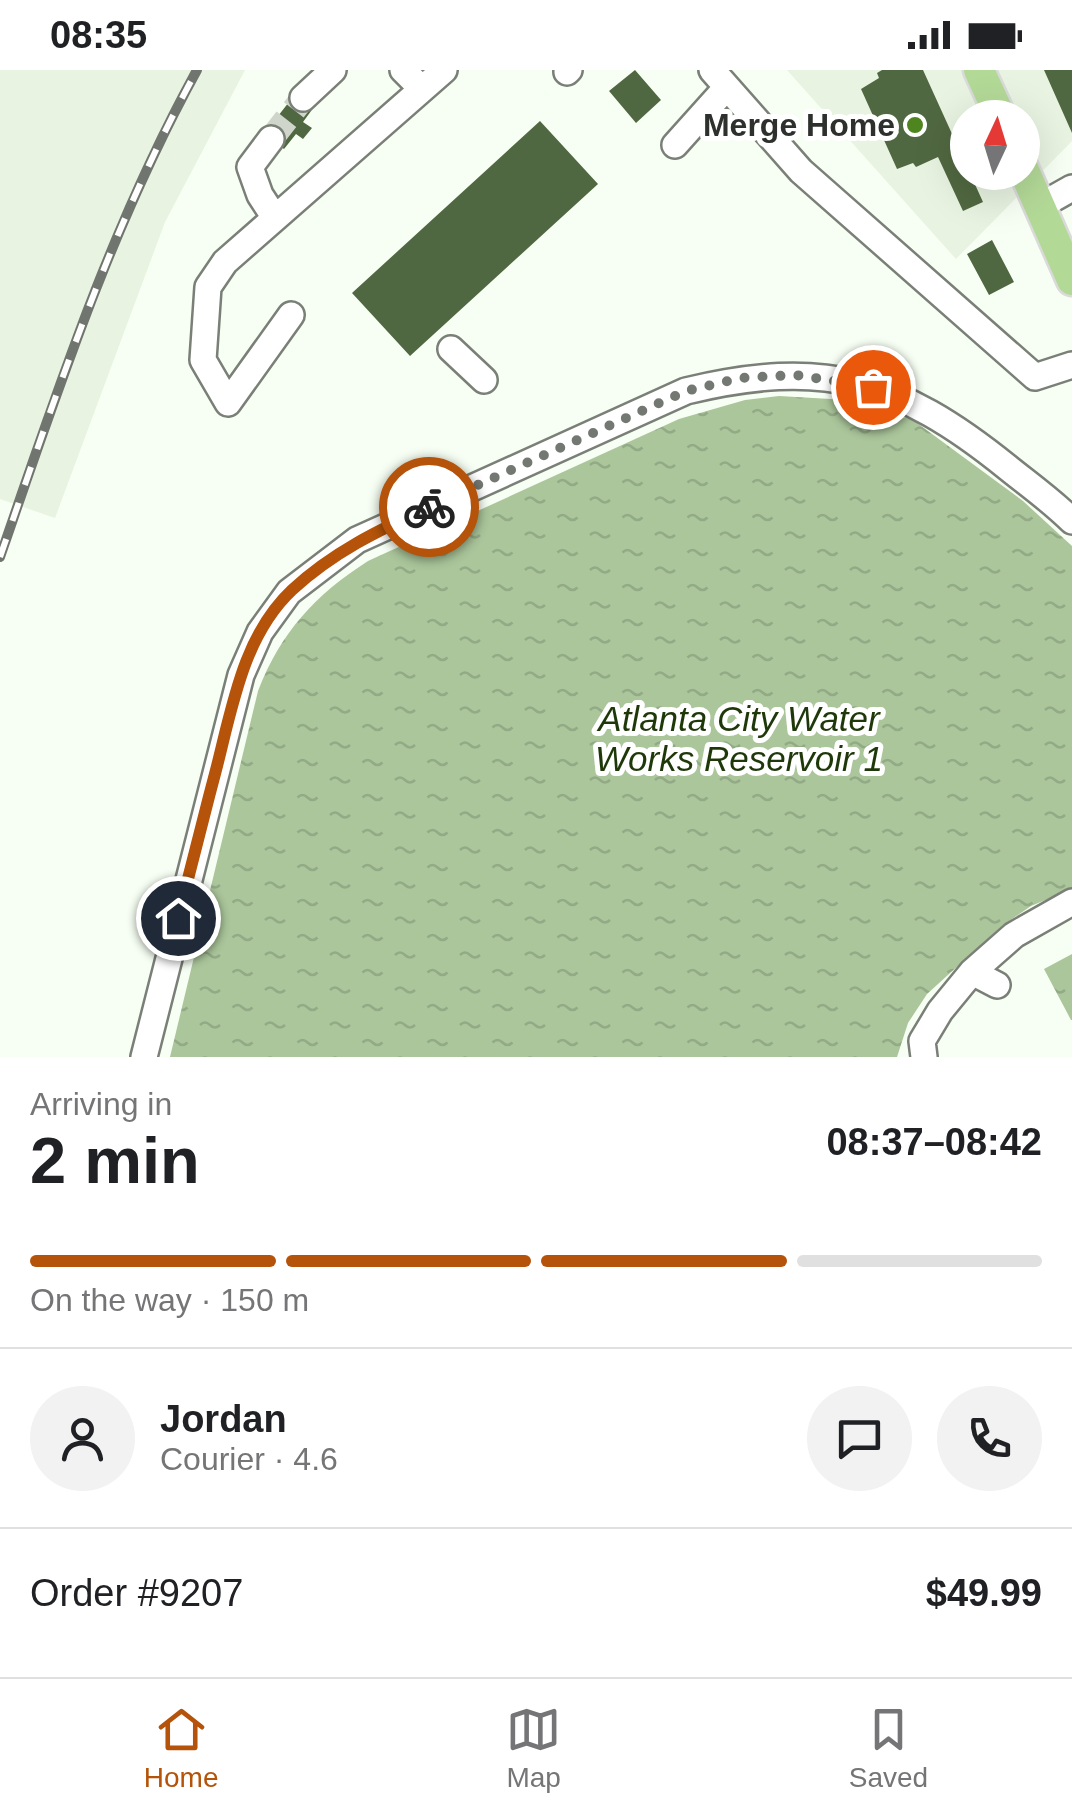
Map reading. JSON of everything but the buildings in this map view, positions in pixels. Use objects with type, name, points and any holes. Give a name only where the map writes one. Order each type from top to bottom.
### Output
[{"type":"main road","points":[[980,70],[993,100]]},
{"type":"main road","points":[[1033,190],[1072,280]]},
{"type":"street","points":[[303,98],[333,70]]},
{"type":"street","points":[[403,70],[422,89]]},
{"type":"street","points":[[291,315],[228,403],[202,360],[208,288],[225,262],[444,70]]},
{"type":"street","points":[[675,145],[719,78],[802,171],[1035,377],[1072,365]]},
{"type":"street","points":[[271,139],[250,167],[260,195],[275,218]]},
{"type":"street","points":[[1040,206],[1072,188]]},
{"type":"street","points":[[451,350],[484,380]]},
{"type":"street","points":[[144,1057],[241,675],[260,632],[289,592],[357,540],[686,391],[741,378],[796,375],[844,380],[906,398],[984,448],[1072,521]]},
{"type":"street","points":[[924,1057],[922,1041],[940,1011],[972,972],[1014,936],[1072,902]]},
{"type":"street","points":[[972,972],[996,985]]},
{"type":"shaded area","points":[[0,70],[245,70],[165,222],[55,518],[0,499]]},
{"type":"shaded area","points":[[787,70],[1072,70],[1072,141],[1040,174],[1040,100],[950,100],[950,190],[1024,190],[956,259]]},
{"type":"water","name":"Atlanta City Water Works Reservoir 1","points":[[779,396],[848,400],[913,420],[1023,501],[1072,546],[1072,889],[1031,906],[1003,925],[927,994],[908,1023],[897,1057],[170,1057],[258,691],[277,651],[302,617],[332,587],[368,561],[679,419],[745,400]]},
{"type":"water","points":[[1072,954],[1072,1020],[1071,1020],[1044,969]]},
{"type":"tunnel","points":[[271,139],[303,98]]},
{"type":"railway","points":[[0,557],[112,249],[197,70]]},
{"type":"way so far","points":[[429,507],[686,391],[741,378],[796,375],[873,387]]},
{"type":"place","name":"Merge Home","points":[[915,125]]},
{"type":"route","points":[[178,918],[241,675],[260,632],[289,592],[321,565],[357,540],[429,507]]}]
